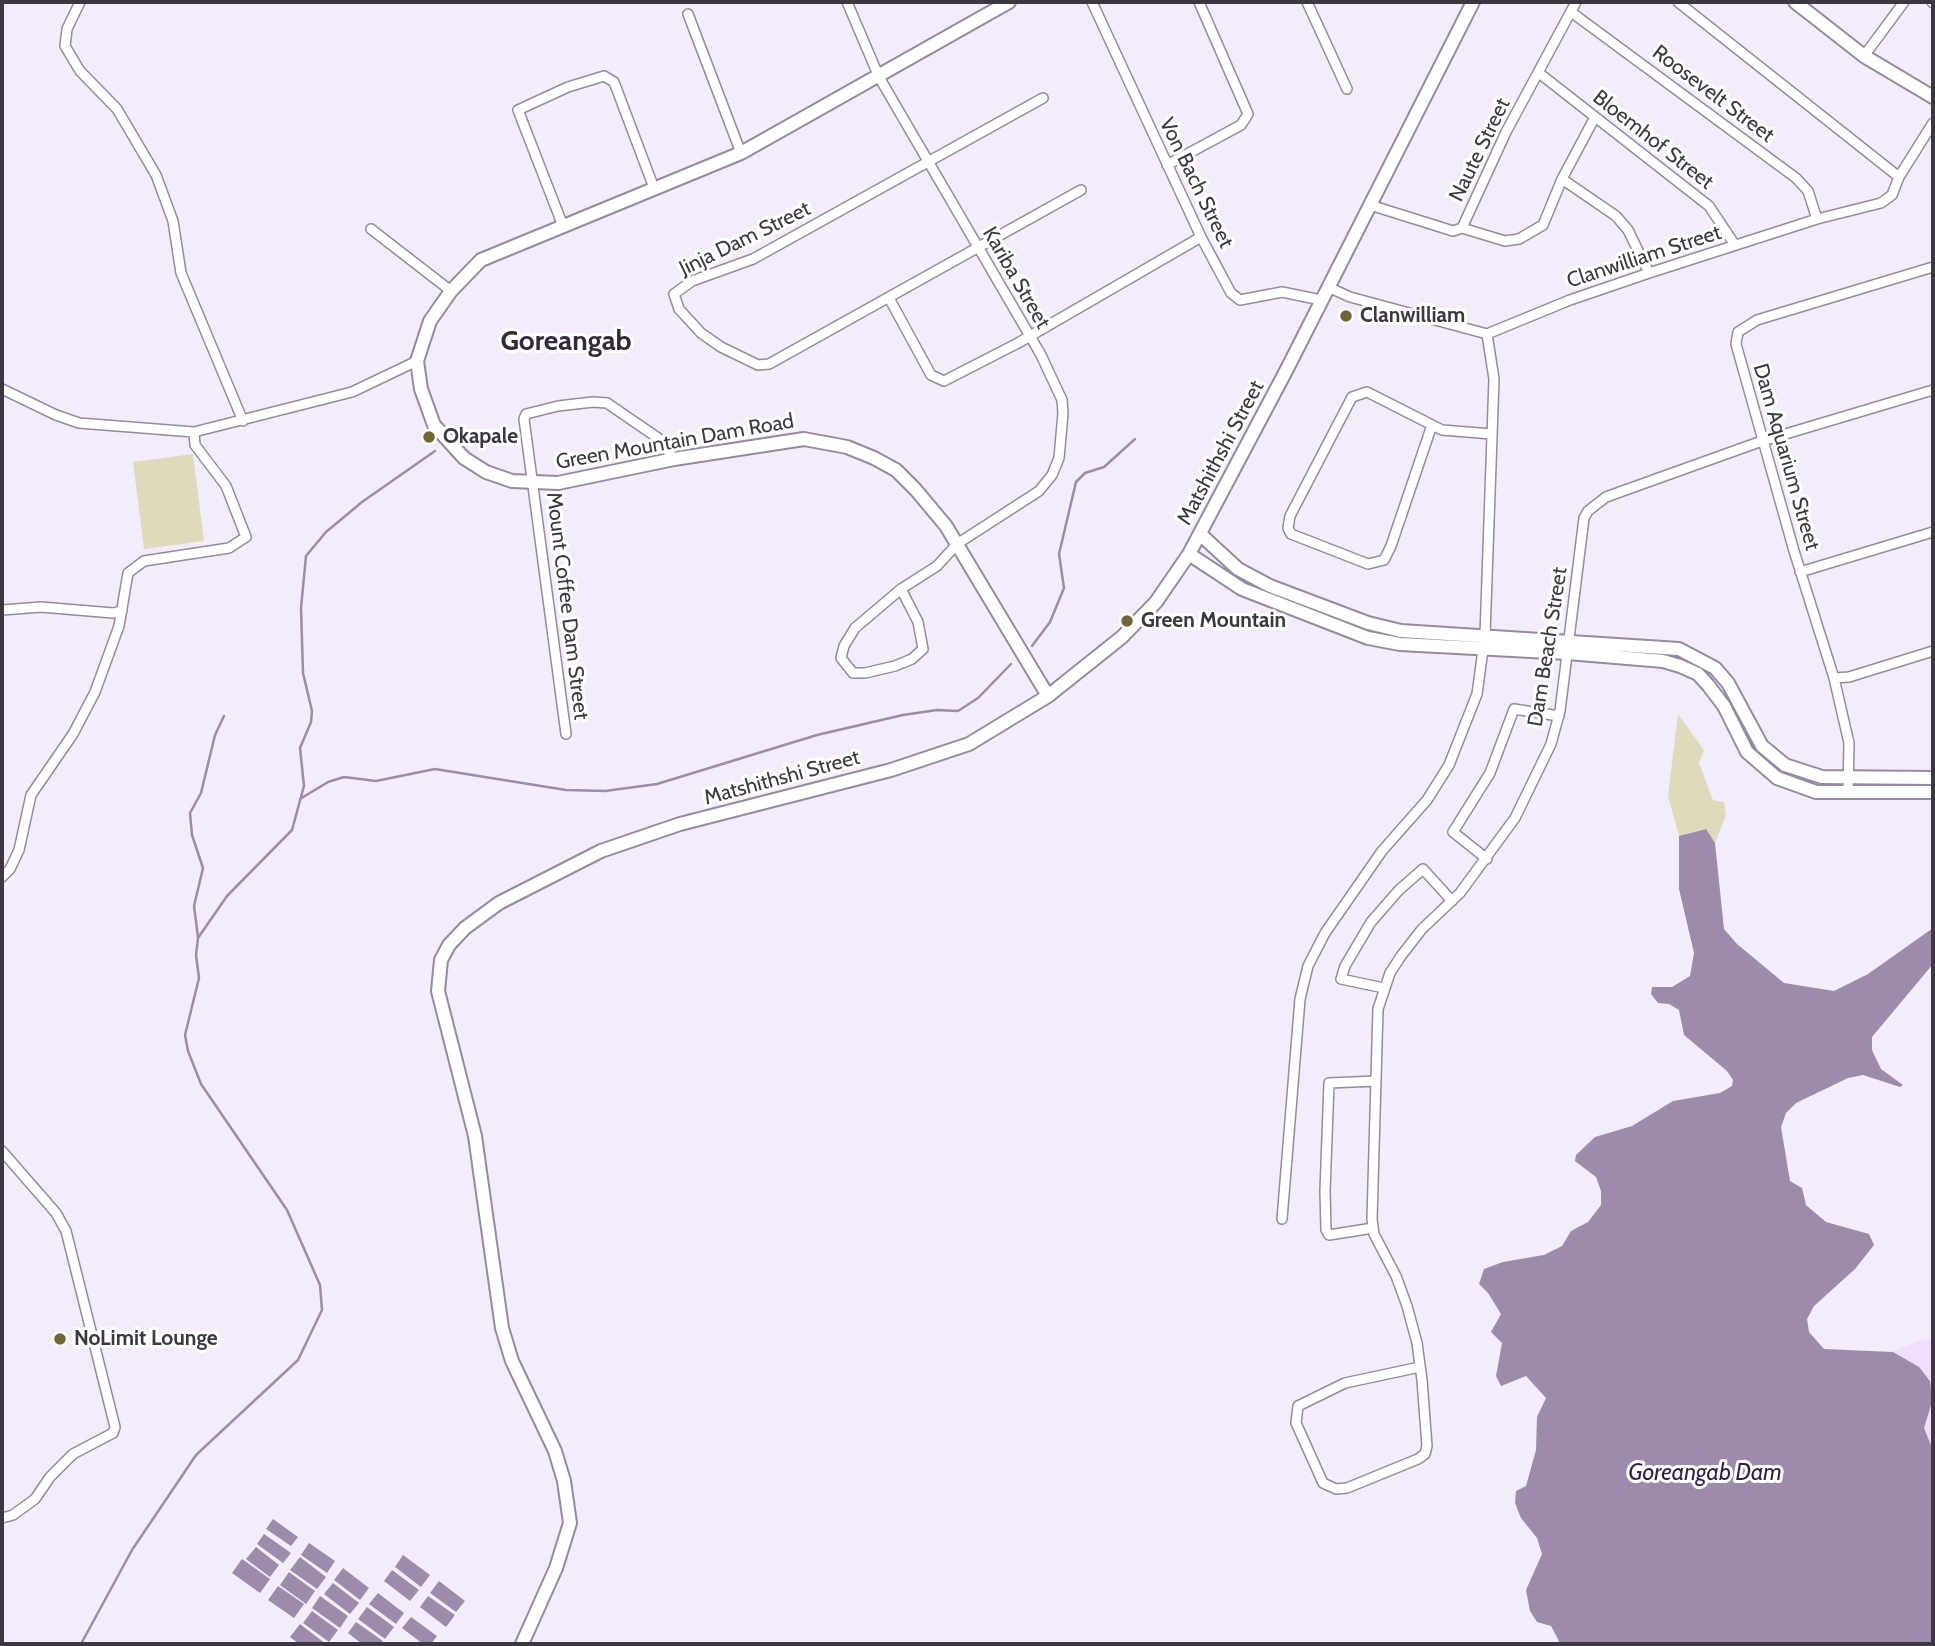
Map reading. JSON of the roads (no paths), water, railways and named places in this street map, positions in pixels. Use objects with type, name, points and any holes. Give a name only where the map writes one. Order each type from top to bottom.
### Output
[{"type":"street","points":[[80,2],[67,29],[65,46],[80,71],[117,109],[156,175],[173,221],[181,273],[243,421]]},
{"type":"street","name":"Kariba Street","points":[[847,2],[879,76],[1030,335],[1062,400],[1063,431],[1059,458],[1052,475],[1039,491],[957,544],[937,566],[901,589],[855,628],[844,646],[841,659],[853,673],[895,666],[912,659],[923,649],[918,622],[901,589]]},
{"type":"street","name":"Von Bach Street","points":[[1092,2],[1201,237],[1231,293],[1240,300],[1282,292],[1321,300]]},
{"type":"street","points":[[1167,164],[1241,125],[1248,114],[1199,2]]},
{"type":"street","points":[[1307,2],[1347,89]]},
{"type":"street","name":"Matshithshi Street","points":[[522,1644],[556,1568],[570,1523],[564,1481],[555,1451],[512,1361],[502,1328],[475,1136],[438,991],[441,960],[457,935],[499,903],[601,851],[680,824],[891,770],[952,750],[990,732],[1083,671],[1130,629],[1156,602],[1200,534],[1472,2]]},
{"type":"street","name":"Naute Street","points":[[1370,205],[1452,231],[1462,228],[1506,132],[1576,2]]},
{"type":"street","points":[[1678,2],[1899,177]]},
{"type":"street","points":[[1795,2],[1864,56],[1933,97]]},
{"type":"street","points":[[1864,56],[1904,2]]},
{"type":"street","name":"Green Mountain Dam Road","points":[[1006,3],[741,153],[481,260],[451,291],[430,321],[417,361],[425,405],[434,425],[448,443],[486,472],[512,481],[558,483],[674,459],[804,439],[847,447],[896,470],[930,505],[957,544],[1048,696]]},
{"type":"street","name":"Roosevelt Street","points":[[1570,12],[1796,178],[1808,191],[1817,219]]},
{"type":"street","points":[[688,15],[741,153]]},
{"type":"street","name":"Bloemhof Street","points":[[1539,73],[1709,206],[1735,245]]},
{"type":"street","points":[[562,226],[518,110],[568,87],[604,76],[614,82],[654,188]]},
{"type":"street","points":[[931,163],[1043,98]]},
{"type":"street","points":[[1462,228],[1505,241],[1532,233],[1543,225],[1562,179],[1595,117]]},
{"type":"street","name":"Clanwilliam Street","points":[[1488,334],[1570,300],[1649,273],[1817,219],[1881,203],[1892,195],[1899,177],[1933,123]]},
{"type":"street","name":"Jinja Dam Street","points":[[931,163],[753,259],[692,281],[674,294],[678,309],[701,333],[758,365],[781,359],[1081,190]]},
{"type":"street","points":[[1562,179],[1616,216],[1628,230],[1649,273]]},
{"type":"street","points":[[371,229],[451,291]]},
{"type":"street","points":[[889,298],[937,381],[954,377],[1201,237]]},
{"type":"street","name":"Dam Aquarium Street","points":[[1848,792],[1849,743],[1834,678],[1800,572],[1736,344],[1738,332],[1757,320],[1933,267]]},
{"type":"street","points":[[1282,1219],[1300,999],[1308,967],[1332,923],[1382,851],[1427,800],[1448,765],[1477,694],[1485,635],[1494,379],[1488,334],[1350,297],[1328,287]]},
{"type":"street","points":[[2,388],[56,415],[79,423],[194,432],[352,392],[417,361]]},
{"type":"street","name":"Dam Beach Street","points":[[1373,1228],[1378,1009],[1384,988],[1401,956],[1422,929],[1452,901],[1487,859],[1515,818],[1535,780],[1559,716],[1584,519],[1595,503],[1762,441],[1933,390]]},
{"type":"street","points":[[1432,425],[1384,560],[1368,564],[1291,534],[1288,528],[1290,516],[1352,397],[1367,392],[1432,425],[1454,432],[1492,434]]},
{"type":"street","name":"Mount Coffee Dam Street","points":[[566,734],[524,419],[526,414],[558,406],[607,403],[658,438],[674,459]]},
{"type":"street","points":[[2,877],[10,869],[21,843],[32,795],[73,734],[95,692],[122,611],[128,573],[134,566],[158,558],[229,548],[246,537],[226,486],[195,444],[194,432]]},
{"type":"street","points":[[1800,572],[1933,532]]},
{"type":"street","points":[[1200,534],[1238,569],[1269,586],[1368,623],[1401,631],[1485,635],[1569,646],[1663,661],[1698,674],[1724,706],[1747,752],[1768,771],[1797,787],[1816,792],[1933,792]]},
{"type":"street","points":[[1189,554],[1242,589],[1368,638],[1399,645],[1484,650],[1569,646],[1679,649],[1715,668],[1728,683],[1751,729],[1770,754],[1802,773],[1822,777],[1933,778]]},
{"type":"street","points":[[2,610],[41,607],[113,613],[122,611]]},
{"type":"street","points":[[1834,678],[1849,677],[1933,651]]},
{"type":"street","points":[[1487,859],[1453,832],[1490,773],[1514,709],[1559,716]]},
{"type":"street","points":[[1384,988],[1341,979],[1345,966],[1371,922],[1399,890],[1423,869],[1452,901]]},
{"type":"street","points":[[1376,1082],[1329,1083],[1326,1230],[1329,1235],[1373,1228],[1407,1306],[1420,1367],[1427,1433],[1425,1454],[1347,1488],[1336,1489],[1322,1483],[1296,1423],[1298,1406],[1345,1383],[1420,1367]]},
{"type":"street","points":[[2,1151],[56,1213],[66,1231],[116,1427],[113,1433],[73,1454],[50,1477],[35,1499],[13,1515],[2,1518]]},
{"type":"water","name":"Goreangab Dam","points":[[1706,829],[1715,843],[1724,929],[1737,944],[1784,983],[1834,991],[1868,974],[1933,928],[1933,964],[1872,1037],[1872,1050],[1881,1069],[1903,1085],[1900,1087],[1863,1075],[1848,1078],[1796,1103],[1786,1113],[1781,1127],[1790,1181],[1802,1188],[1806,1205],[1826,1222],[1869,1234],[1874,1245],[1855,1269],[1814,1306],[1807,1319],[1809,1332],[1824,1349],[1893,1352],[1919,1367],[1930,1381],[1932,1402],[1924,1428],[1933,1450],[1933,1644],[1557,1644],[1559,1641],[1551,1626],[1537,1622],[1530,1611],[1526,1590],[1542,1554],[1537,1538],[1521,1518],[1515,1503],[1516,1491],[1526,1486],[1536,1450],[1537,1417],[1546,1398],[1526,1376],[1501,1386],[1496,1376],[1502,1343],[1491,1332],[1501,1314],[1479,1284],[1484,1269],[1503,1262],[1544,1255],[1562,1246],[1571,1231],[1588,1222],[1601,1205],[1601,1191],[1596,1177],[1575,1161],[1576,1155],[1595,1137],[1632,1126],[1673,1101],[1720,1093],[1732,1086],[1733,1080],[1727,1071],[1684,1035],[1679,1010],[1669,1004],[1658,1003],[1651,994],[1652,987],[1672,987],[1690,976],[1694,953],[1679,889],[1679,836]]},
{"type":"water","points":[[273,1519],[298,1537],[291,1546],[266,1529]]},
{"type":"water","points":[[264,1534],[291,1553],[283,1563],[257,1544]]},
{"type":"water","points":[[309,1543],[335,1561],[327,1573],[301,1555]]},
{"type":"water","points":[[256,1547],[279,1565],[270,1577],[246,1559]]},
{"type":"water","points":[[403,1555],[430,1575],[421,1587],[395,1567]]},
{"type":"water","points":[[300,1557],[326,1577],[317,1589],[290,1570]]},
{"type":"water","points":[[242,1559],[270,1579],[260,1593],[232,1573]]},
{"type":"water","points":[[343,1568],[369,1588],[360,1600],[334,1580]]},
{"type":"water","points":[[392,1570],[419,1590],[410,1601],[384,1581]]},
{"type":"water","points":[[289,1572],[315,1591],[306,1604],[280,1585]]},
{"type":"water","points":[[439,1581],[465,1601],[456,1612],[430,1593]]},
{"type":"water","points":[[333,1583],[359,1603],[350,1614],[324,1594]]},
{"type":"water","points":[[278,1586],[304,1604],[294,1618],[268,1600]]},
{"type":"water","points":[[378,1593],[404,1613],[396,1624],[369,1604]]},
{"type":"water","points":[[320,1596],[348,1616],[340,1628],[312,1608]]},
{"type":"water","points":[[428,1596],[455,1615],[446,1627],[420,1607]]},
{"type":"water","points":[[367,1607],[394,1627],[385,1639],[358,1619]]},
{"type":"water","points":[[312,1611],[338,1630],[329,1642],[303,1623]]},
{"type":"water","points":[[411,1617],[437,1636],[431,1644],[423,1644],[402,1628]]},
{"type":"water","points":[[356,1622],[383,1641],[380,1644],[362,1644],[348,1633]]},
{"type":"water","points":[[300,1624],[326,1644],[299,1644],[290,1637]]},
{"type":"waterway","points":[[1032,646],[1050,622],[1064,588],[1059,554],[1076,482],[1085,473],[1104,467],[1135,439]]},
{"type":"waterway","points":[[81,1644],[132,1550],[196,1455],[298,1360],[322,1310],[320,1285],[287,1210],[201,1084],[188,1051],[185,1035],[199,978],[196,955],[198,938],[227,896],[292,830],[304,786],[300,748],[311,722],[312,711],[303,673],[301,608],[306,556],[326,532],[362,502],[435,451]]},
{"type":"waterway","points":[[300,799],[328,782],[344,777],[376,781],[435,769],[566,790],[605,791],[657,784],[817,735],[903,715],[937,710],[958,711],[978,698],[1011,664]]},
{"type":"waterway","points":[[198,937],[194,906],[203,868],[192,835],[190,813],[201,793],[215,735],[224,716]]},
{"type":"place","name":"Clanwilliam","points":[[1346,316]]},
{"type":"place","name":"Okapale","points":[[429,437]]},
{"type":"place","name":"Green Mountain","points":[[1127,621]]},
{"type":"place","name":"NoLimit Lounge","points":[[60,1339]]},
{"type":"district","name":"Goreangab","points":[[566,342]]}]
